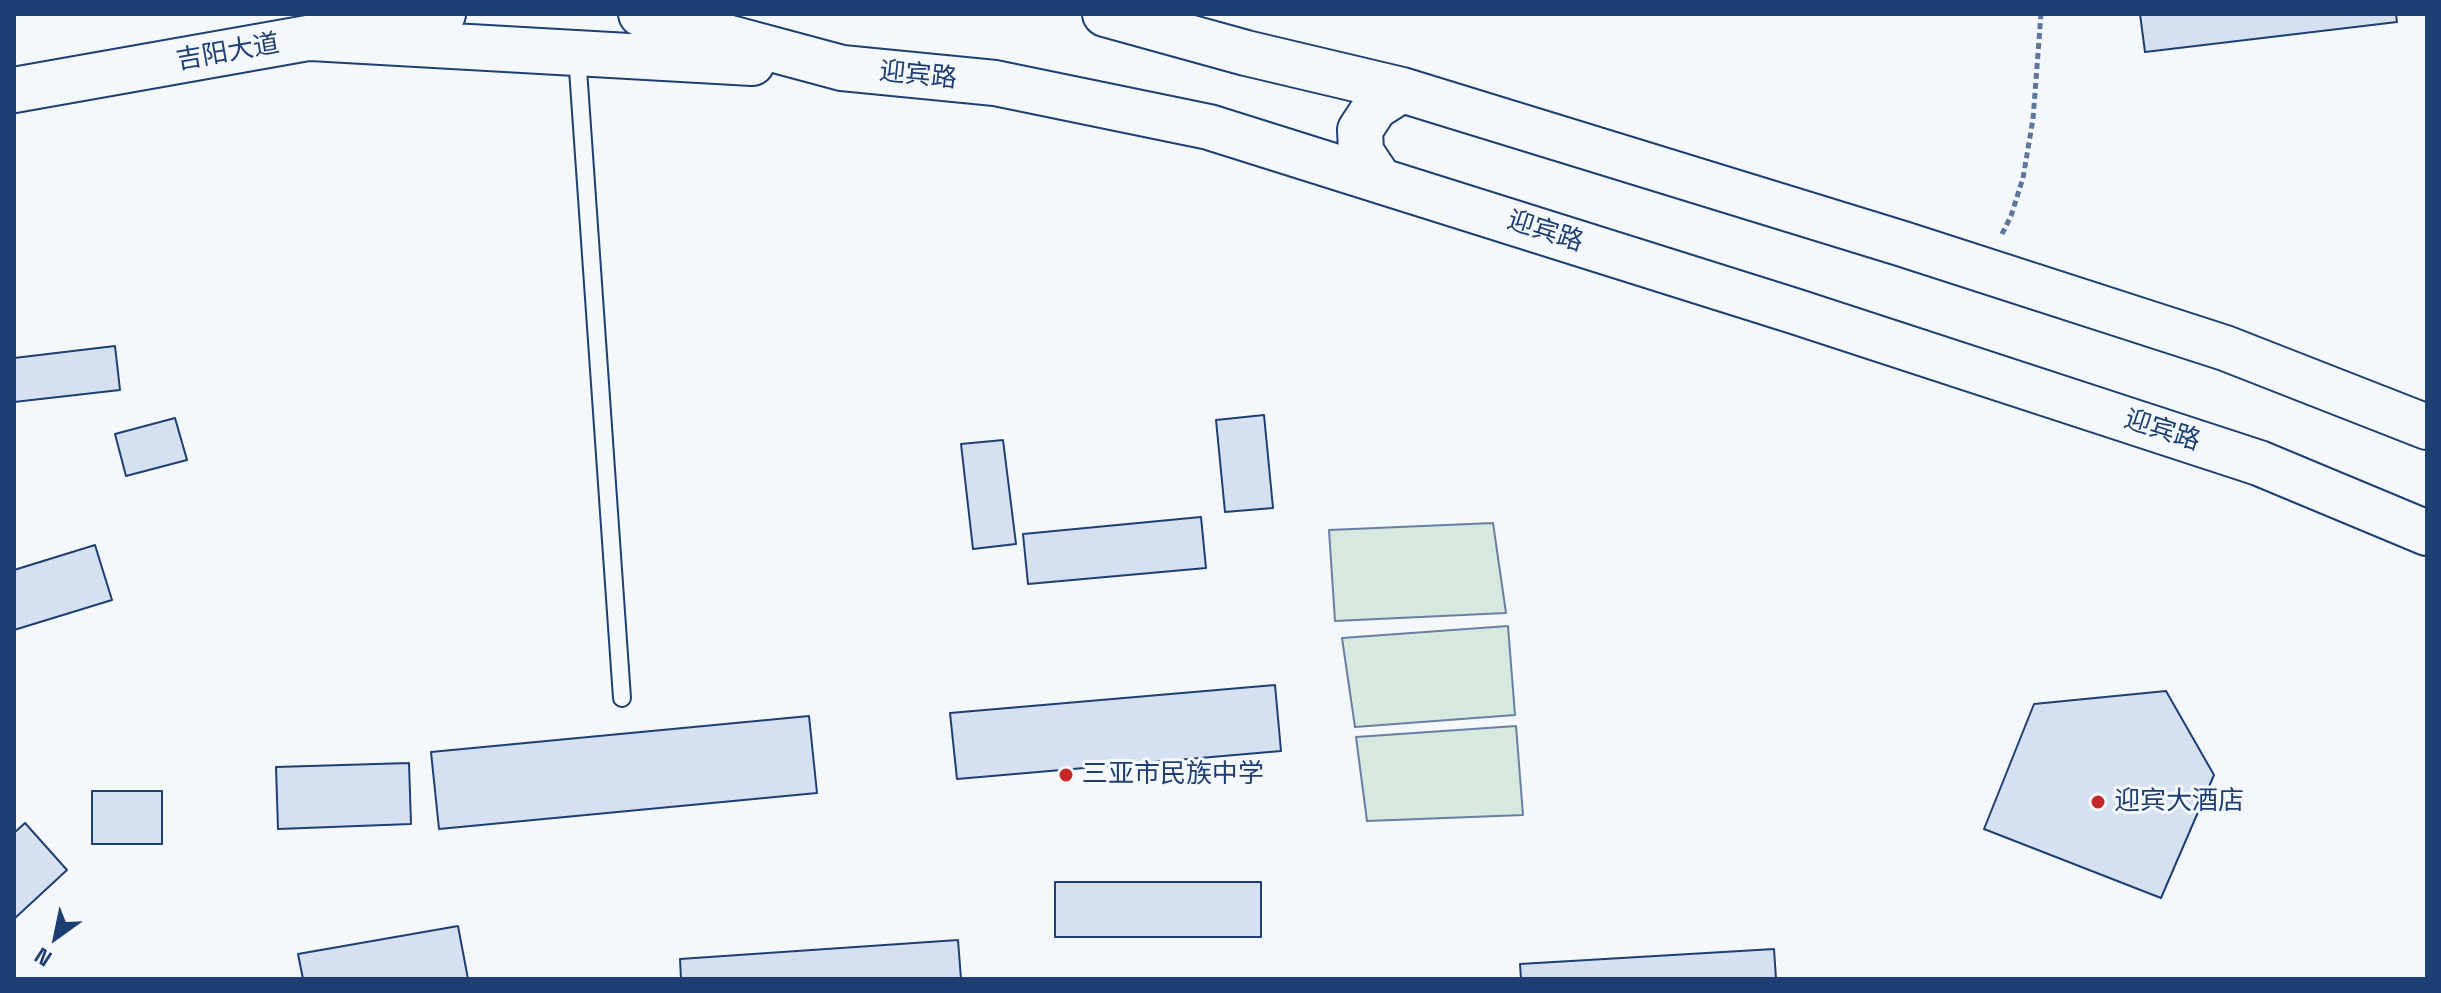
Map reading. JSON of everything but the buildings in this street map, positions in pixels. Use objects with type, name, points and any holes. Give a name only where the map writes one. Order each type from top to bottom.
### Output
[{"type":"highway","name":"吉阳大道","points":[[14,90],[443,14]]},
{"type":"highway","name":"迎宾路","points":[[641,14],[842,68],[995,83],[1209,127],[1779,306],[2259,463],[2427,533]]},
{"type":"highway","points":[[1105,14],[1246,53],[1402,90],[1982,270],[2225,348],[2427,427]]},
{"type":"highway","points":[[1227,14],[1246,53]]},
{"type":"highway","points":[[311,38],[842,68]]},
{"type":"highway","points":[[1379,179],[1361,152],[1360,130],[1375,107],[1402,90]]},
{"type":"lane","points":[[577,53],[622,698]]},
{"type":"path","points":[[1982,270],[2011,216],[2023,178],[2033,119],[2041,14]]},
{"type":"shaded area","points":[[1493,523],[1506,613],[1335,621],[1329,530]]},
{"type":"shaded area","points":[[1508,626],[1515,715],[1355,727],[1342,638]]},
{"type":"shaded area","points":[[1516,726],[1523,815],[1367,821],[1356,737]]},
{"type":"place","name":"三亚市民族中学","points":[[1066,775]]},
{"type":"place","name":"迎宾大酒店","points":[[2098,802]]}]
